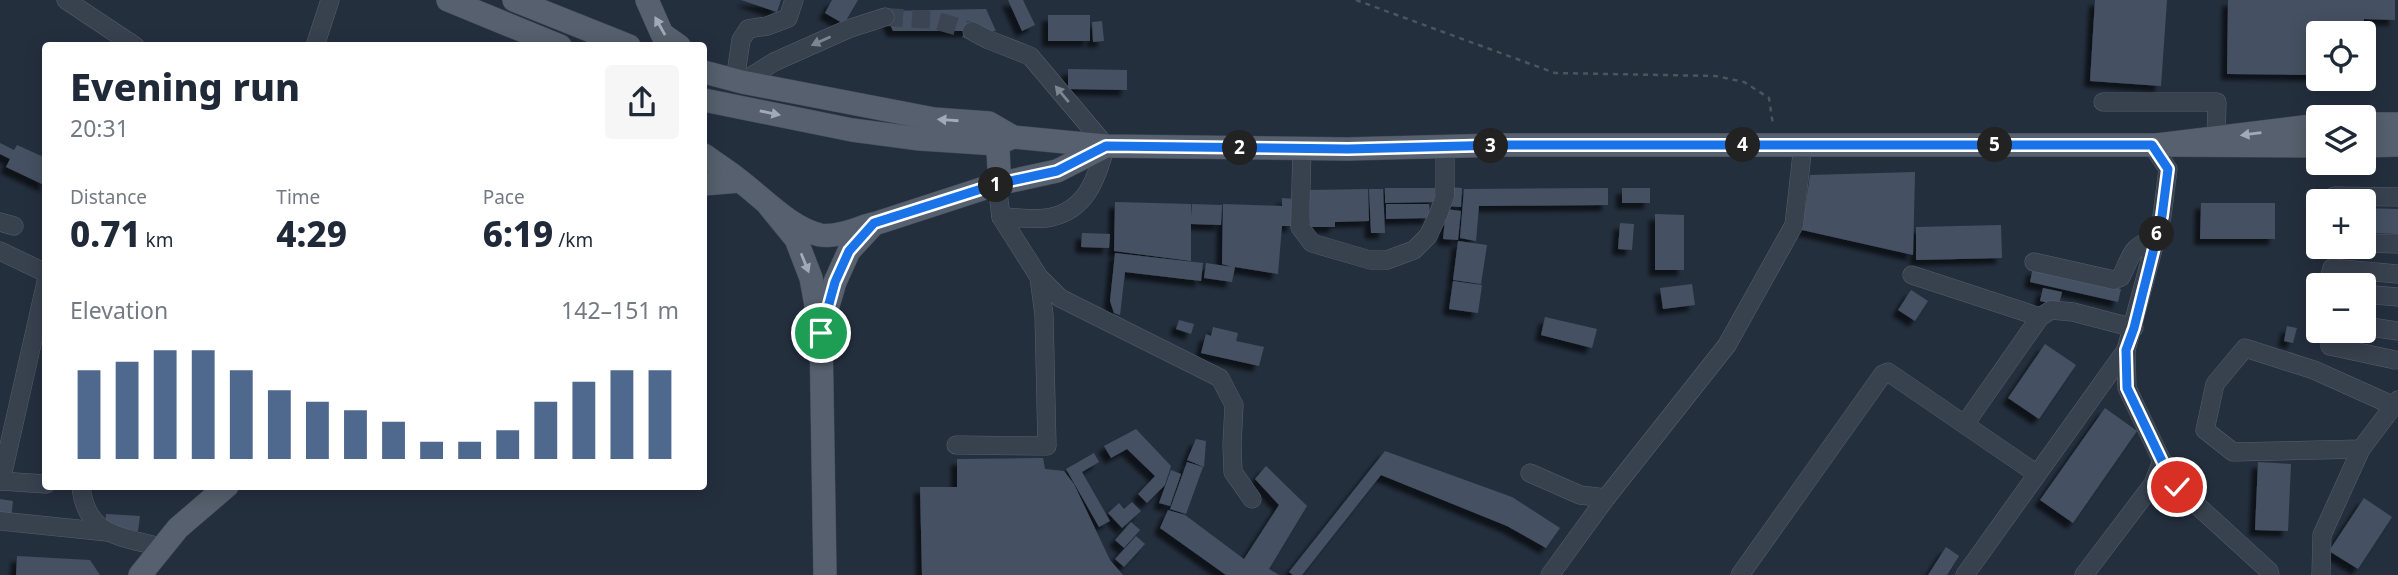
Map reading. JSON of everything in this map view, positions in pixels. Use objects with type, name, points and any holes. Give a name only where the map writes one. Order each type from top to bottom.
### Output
[{"type":"main road","points":[[448,0],[530,38]]},
{"type":"main road","points":[[514,0],[619,42]]},
{"type":"main road","points":[[648,0],[662,34],[673,42]]},
{"type":"main road","points":[[707,64],[737,80]]},
{"type":"main road","points":[[707,73],[934,118],[989,123],[1007,136]]},
{"type":"main road","points":[[707,101],[852,130],[955,142],[1007,136],[1106,146],[1302,148],[2306,146]]},
{"type":"main road","points":[[2376,124],[2398,124]]},
{"type":"main road","points":[[2155,145],[2306,127]]},
{"type":"main road","points":[[997,184],[1007,136]]},
{"type":"main road","points":[[2376,146],[2398,145]]},
{"type":"main road","points":[[707,157],[769,206],[803,228],[821,235],[837,234],[997,184],[1057,171],[1106,146]]},
{"type":"main road","points":[[707,184],[740,181]]},
{"type":"main road","points":[[769,206],[796,239],[811,278],[821,333],[825,575]]},
{"type":"main road","points":[[821,333],[835,282],[849,251],[874,223]]},
{"type":"main road","points":[[140,575],[160,547],[197,510],[222,490]]},
{"type":"lane","points":[[66,0],[129,42]]},
{"type":"lane","points":[[316,42],[330,0]]},
{"type":"lane","points":[[737,80],[741,40],[747,29],[788,18],[794,0]]},
{"type":"lane","points":[[737,80],[848,29],[885,17]]},
{"type":"lane","points":[[972,31],[1030,57],[1106,146],[1095,183],[1074,209],[1050,218],[1001,217]]},
{"type":"lane","points":[[2102,102],[2217,102],[2216,138]]},
{"type":"lane","points":[[1550,575],[1606,498],[1727,345],[1794,225],[1802,145]]},
{"type":"lane","points":[[1965,575],[2126,350],[2162,216],[2168,169],[2155,145]]},
{"type":"lane","points":[[1302,148],[1300,227],[1312,243],[1370,260],[1387,260],[1414,250],[1428,236],[1445,196],[1445,147]]},
{"type":"lane","points":[[997,184],[1001,217],[1039,277],[1060,298],[1220,377],[1234,405],[1233,472],[1252,499]]},
{"type":"lane","points":[[2376,197],[2398,197]]},
{"type":"lane","points":[[2034,262],[2114,279],[2121,277],[2132,251],[2143,242],[2157,237]]},
{"type":"lane","points":[[2376,243],[2398,244]]},
{"type":"lane","points":[[0,251],[42,271]]},
{"type":"lane","points":[[2331,273],[2332,268],[2398,274]]},
{"type":"lane","points":[[1912,275],[2040,317]]},
{"type":"lane","points":[[956,445],[1046,446],[1044,315],[1039,277]]},
{"type":"lane","points":[[2376,295],[2398,297]]},
{"type":"lane","points":[[42,300],[1,481],[42,484]]},
{"type":"lane","points":[[1965,424],[2040,317],[2051,310],[2073,312],[2134,328]]},
{"type":"lane","points":[[2376,328],[2398,331]]},
{"type":"lane","points":[[2331,343],[2330,346],[2395,360]]},
{"type":"lane","points":[[2321,575],[2322,535],[2361,449],[2396,403],[2314,370],[2245,348],[2215,384],[2205,430],[2233,452],[2361,449]]},
{"type":"lane","points":[[2126,350],[2127,388],[2177,487],[2269,571],[2270,575]]},
{"type":"lane","points":[[1740,575],[1883,374],[1888,372],[2037,474]]},
{"type":"lane","points":[[2084,575],[2153,484],[2162,461]]},
{"type":"lane","points":[[1530,473],[1580,495],[1606,498]]},
{"type":"lane","points":[[81,490],[88,517],[107,532]]},
{"type":"lane","points":[[0,520],[107,532],[160,547]]},
{"type":"path","points":[[1356,0],[1555,73],[1716,76],[1744,82],[1769,97],[1777,145]]},
{"type":"building","points":[[741,0],[781,0],[777,12]]},
{"type":"building","points":[[832,0],[858,0],[844,24],[825,13]]},
{"type":"building","points":[[1008,0],[1023,0],[1035,25],[1022,31]]},
{"type":"building","points":[[2095,0],[2167,0],[2161,86],[2090,81]]},
{"type":"building","points":[[2228,0],[2395,0],[2395,20],[2306,21],[2306,75],[2227,74]]},
{"type":"building","points":[[986,9],[996,31],[893,31],[884,11]]},
{"type":"building","points":[[1048,15],[1090,15],[1090,41],[1048,41]]},
{"type":"building","points":[[1102,21],[1104,41],[1093,42],[1092,22]]},
{"type":"building","points":[[1068,69],[1127,70],[1127,90],[1068,89]]},
{"type":"building","points":[[0,143],[14,150],[17,145],[42,156],[42,184],[6,167],[10,159],[0,154]]},
{"type":"building","points":[[1915,172],[1913,255],[1802,230],[1810,175]]},
{"type":"building","points":[[1447,187],[1462,188],[1461,207],[1445,206]]},
{"type":"building","points":[[1385,188],[1435,188],[1435,202],[1385,203]]},
{"type":"building","points":[[1608,188],[1608,205],[1479,206],[1476,241],[1460,238],[1464,189]]},
{"type":"building","points":[[1622,188],[1650,188],[1650,203],[1622,203]]},
{"type":"building","points":[[1368,189],[1369,221],[1335,222],[1335,227],[1310,227],[1309,190]]},
{"type":"building","points":[[1369,189],[1383,189],[1385,233],[1371,233]]},
{"type":"building","points":[[1282,198],[1294,199],[1293,226],[1282,226],[1278,274],[1235,267],[1232,282],[1204,278],[1206,263],[1232,267],[1222,264],[1223,204],[1282,206]]},
{"type":"building","points":[[1115,202],[1191,204],[1191,217],[1192,204],[1222,205],[1221,225],[1191,224],[1191,261],[1114,251]]},
{"type":"building","points":[[2201,203],[2275,203],[2275,239],[2200,239]]},
{"type":"building","points":[[1386,204],[1429,204],[1430,218],[1386,219]]},
{"type":"building","points":[[2376,208],[2398,209],[2398,234],[2376,233]]},
{"type":"building","points":[[1446,209],[1461,211],[1458,240],[1443,239]]},
{"type":"building","points":[[1655,214],[1684,215],[1684,270],[1655,270]]},
{"type":"building","points":[[1620,223],[1634,224],[1632,250],[1618,249]]},
{"type":"building","points":[[2001,225],[2002,258],[1916,260],[1916,227]]},
{"type":"building","points":[[1082,233],[1110,234],[1109,248],[1081,247]]},
{"type":"building","points":[[1458,241],[1487,245],[1481,284],[1453,280]]},
{"type":"building","points":[[1115,253],[1203,263],[1201,281],[1125,272],[1120,315],[1114,313],[1110,301]]},
{"type":"building","points":[[2033,268],[2121,289],[2118,302],[2030,282]]},
{"type":"building","points":[[1453,281],[1482,285],[1478,313],[1449,309]]},
{"type":"building","points":[[1692,284],[1695,305],[1663,309],[1660,288]]},
{"type":"building","points":[[2043,288],[2062,292],[2059,305],[2040,301]]},
{"type":"building","points":[[1911,290],[1928,301],[1915,321],[1898,310]]},
{"type":"building","points":[[1545,317],[1597,329],[1592,348],[1541,335]]},
{"type":"building","points":[[1179,320],[1194,324],[1191,334],[1176,329]]},
{"type":"building","points":[[2287,326],[2297,328],[2293,343],[2284,341]]},
{"type":"building","points":[[1213,327],[1238,333],[1236,341],[1264,347],[1259,366],[1201,353],[1206,334],[1211,336]]},
{"type":"building","points":[[2045,344],[2076,365],[2039,419],[2008,398]]},
{"type":"building","points":[[2105,408],[2137,431],[2073,523],[2040,500]]},
{"type":"building","points":[[1136,429],[1171,466],[1165,485],[1147,503],[1138,494],[1155,476],[1127,449],[1111,458],[1104,446]]},
{"type":"building","points":[[1196,439],[1206,441],[1204,467],[1187,460]]},
{"type":"building","points":[[1385,451],[1512,497],[1560,528],[1546,548],[1507,526],[1381,475],[1302,575],[1289,572]]},
{"type":"building","points":[[1094,453],[1099,462],[1082,472],[1110,521],[1099,527],[1066,469]]},
{"type":"building","points":[[1043,458],[1045,469],[1064,471],[1074,484],[1110,560],[1123,575],[922,575],[920,487],[957,487],[957,459]]},
{"type":"building","points":[[1187,462],[1203,467],[1186,514],[1170,509]]},
{"type":"building","points":[[2258,462],[2291,464],[2288,531],[2255,530]]},
{"type":"building","points":[[1266,466],[1307,506],[1269,569],[1279,575],[1226,575],[1160,528],[1168,510],[1185,515],[1244,559],[1279,505],[1255,479]]},
{"type":"building","points":[[1171,470],[1181,474],[1170,506],[1159,503]]},
{"type":"building","points":[[2364,498],[2392,517],[2358,569],[2329,551]]},
{"type":"building","points":[[0,499],[13,501],[11,518],[0,517]]},
{"type":"building","points":[[1132,502],[1141,511],[1122,528],[1108,513],[1119,503],[1124,509]]},
{"type":"building","points":[[106,514],[140,516],[138,531],[105,529]]},
{"type":"building","points":[[1131,522],[1140,530],[1124,548],[1115,540]]},
{"type":"building","points":[[1136,536],[1145,544],[1124,567],[1115,559]]},
{"type":"building","points":[[1946,547],[1959,556],[1947,575],[1928,575]]},
{"type":"building","points":[[17,556],[90,560],[100,575],[16,575]]},
{"type":"tunnel","points":[[885,17],[934,20],[972,31]]},
{"type":"route","points":[[821,333],[835,282],[849,251],[874,223],[997,184],[1057,171],[1106,146],[1348,149],[1502,145],[2152,145],[2168,169],[2162,216],[2126,350],[2127,388],[2177,487]]}]
